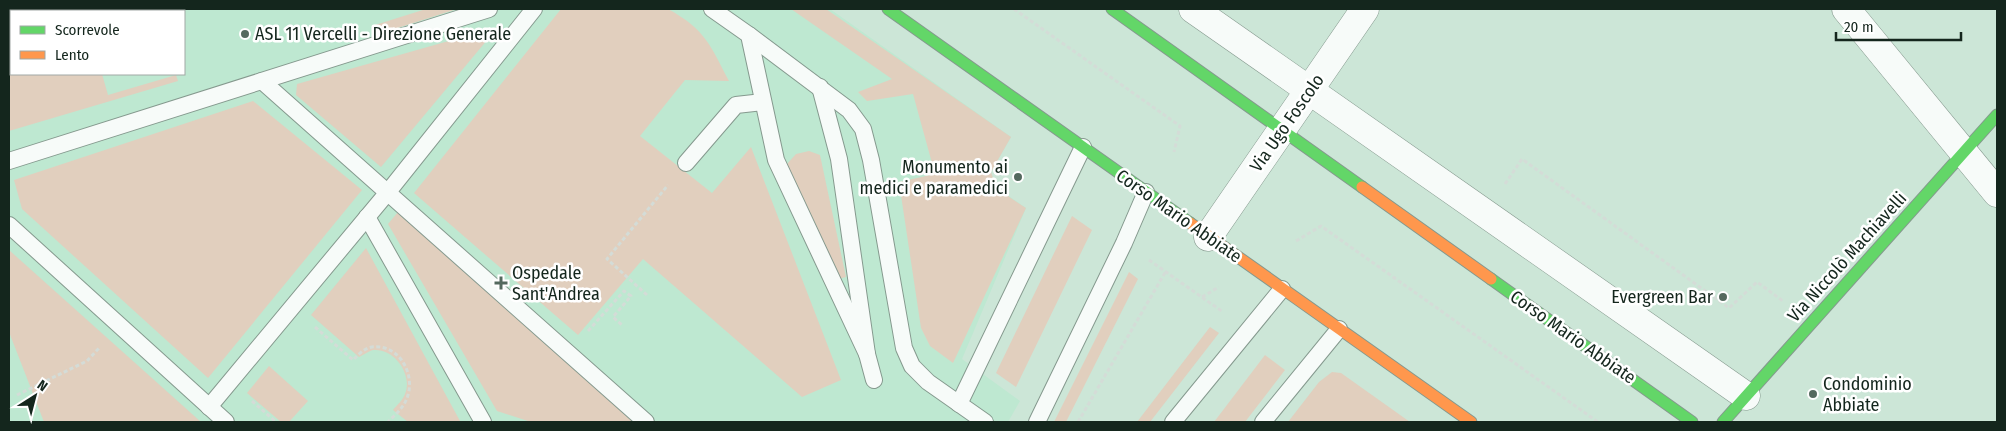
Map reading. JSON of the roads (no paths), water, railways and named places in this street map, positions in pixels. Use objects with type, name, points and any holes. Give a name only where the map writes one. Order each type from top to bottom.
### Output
[{"type":"street","name":"Corso Mario Abbiate","points":[[888,9],[1472,422]]},
{"type":"street","name":"Corso Mario Abbiate","points":[[1112,9],[1692,422]]},
{"type":"street","points":[[1193,9],[1746,396]]},
{"type":"street","name":"Via Ugo Foscolo","points":[[1208,237],[1365,9]]},
{"type":"street","points":[[1846,9],[1997,194]]},
{"type":"street","name":"Via Niccolò Machiavelli","points":[[1723,422],[1997,115]]},
{"type":"lane","points":[[9,161],[489,9]]},
{"type":"lane","points":[[209,407],[388,192],[534,9]]},
{"type":"lane","points":[[712,9],[849,110],[863,129],[871,160],[904,348],[912,366],[928,382],[985,422]]},
{"type":"lane","points":[[749,35],[776,160],[868,354]]},
{"type":"lane","points":[[262,81],[646,422]]},
{"type":"lane","points":[[820,87],[839,159],[868,354],[874,380]]},
{"type":"lane","points":[[686,163],[736,105],[763,102]]},
{"type":"lane","points":[[959,404],[1083,147]]},
{"type":"lane","points":[[1037,422],[1124,243],[1146,192]]},
{"type":"lane","points":[[367,217],[483,422]]},
{"type":"lane","points":[[9,224],[226,422]]},
{"type":"lane","points":[[1173,422],[1282,288]]},
{"type":"lane","points":[[1263,422],[1339,329]]},
{"type":"place","name":"ASL 11 Vercelli - Direzione Generale","points":[[245,34]]},
{"type":"place","name":"Monumento ai medici e paramedici","points":[[1018,177]]},
{"type":"place","name":"Ospedale Sant'Andrea","points":[[501,283]]},
{"type":"place","name":"Evergreen Bar","points":[[1723,297]]},
{"type":"place","name":"Condominio Abbiate","points":[[1813,394]]}]
